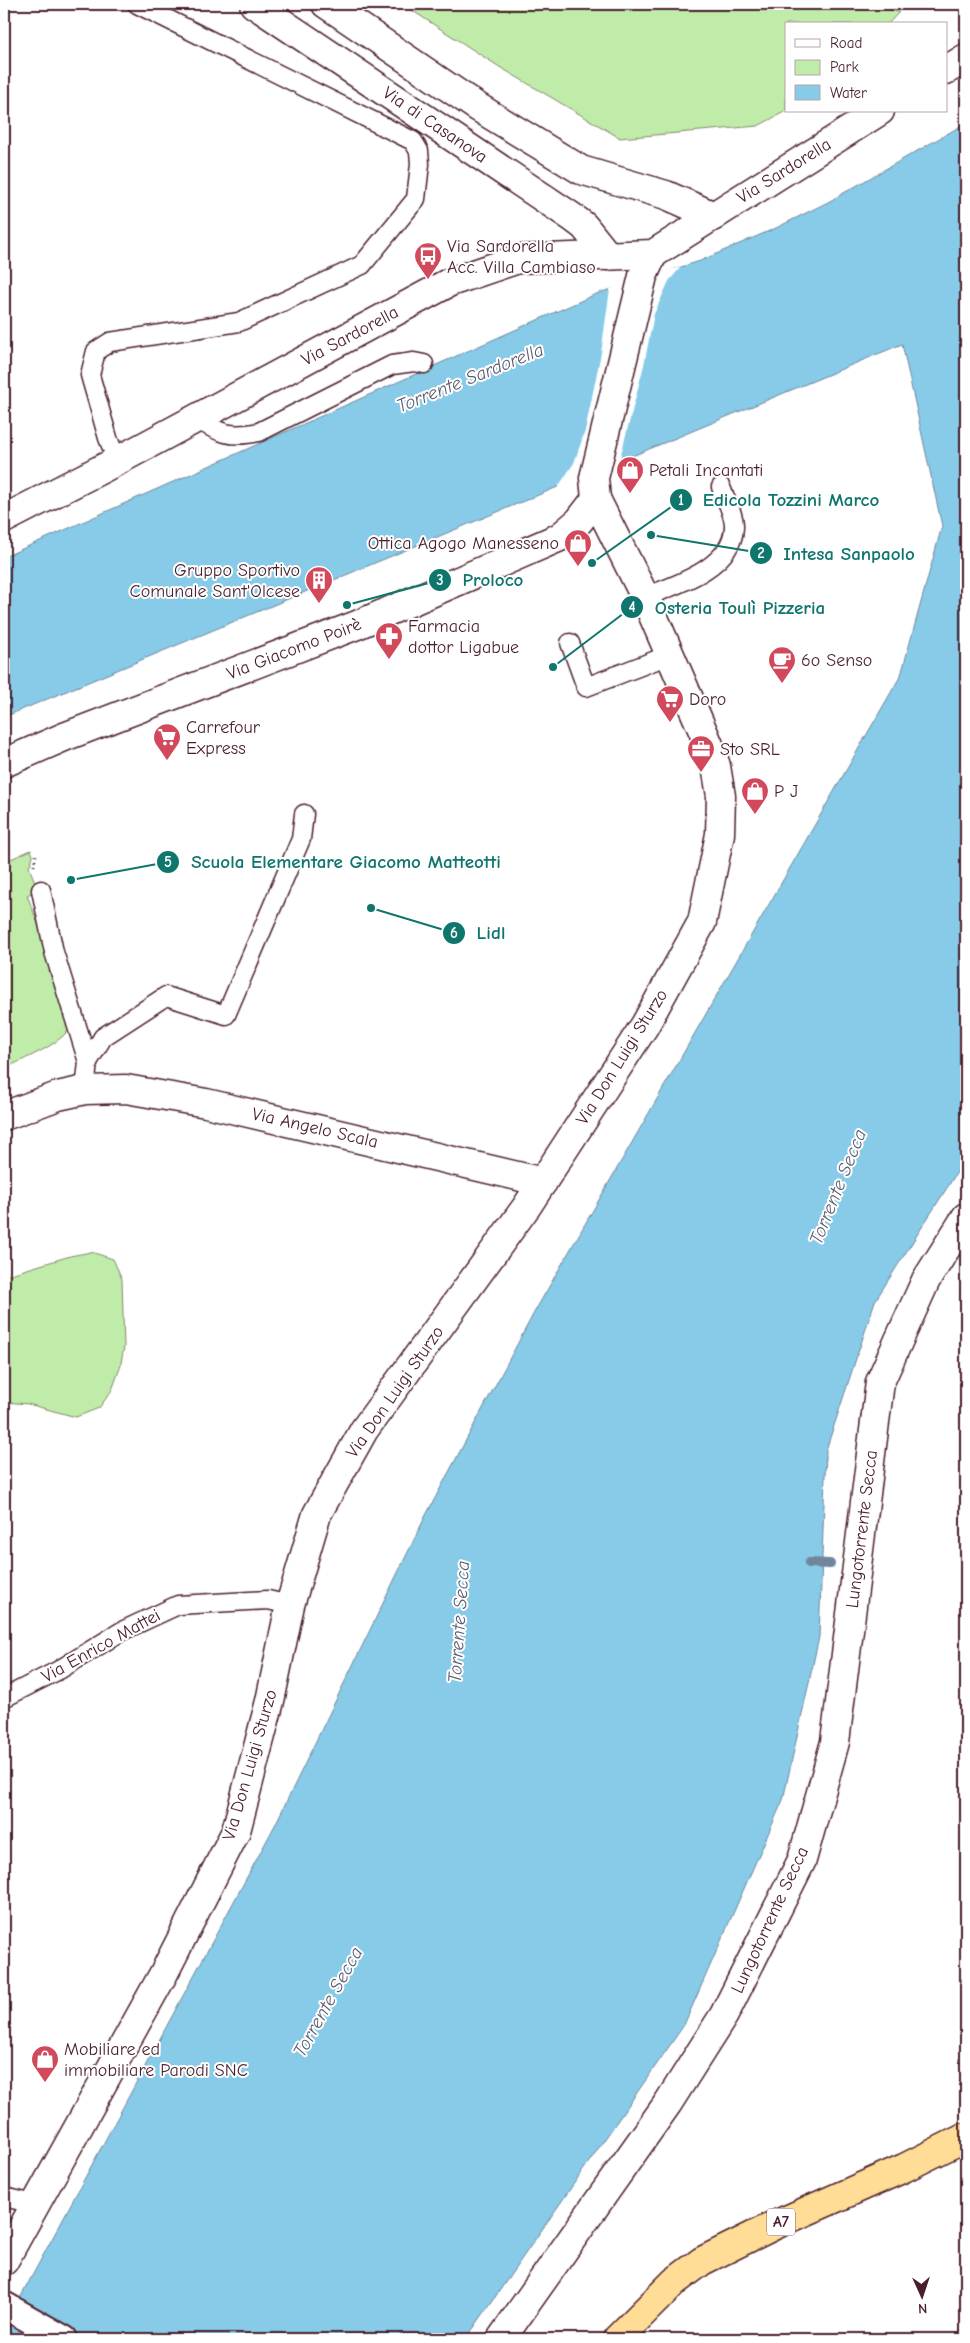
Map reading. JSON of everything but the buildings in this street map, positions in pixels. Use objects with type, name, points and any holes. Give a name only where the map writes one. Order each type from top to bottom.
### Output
[{"type":"highway","name":"A7","points":[[617,2339],[674,2282],[702,2261],[775,2225],[904,2168],[966,2137]]},
{"type":"street","name":"Via di Casanova","points":[[254,4],[572,217],[584,226],[608,256]]},
{"type":"street","points":[[326,4],[476,106],[581,170],[666,195],[714,216]]},
{"type":"street","points":[[948,69],[966,58]]},
{"type":"street","name":"Via Sardorella","points":[[4,518],[117,461],[450,282],[518,259],[608,256],[648,265],[714,216],[878,112]]},
{"type":"street","points":[[595,488],[648,265]]},
{"type":"street","name":"Via Don Luigi Sturzo","points":[[4,2261],[164,1973],[236,1831],[270,1701],[290,1605],[317,1514],[364,1430],[543,1182],[645,1025],[702,922],[720,834],[721,796],[709,744],[595,488]]},
{"type":"street","name":"Via Giacomo Poirè","points":[[4,763],[64,737],[357,625],[560,537],[580,521],[595,488]]},
{"type":"street","name":"Via Angelo Scala","points":[[4,1116],[58,1096],[85,1090],[126,1089],[206,1102],[543,1182]]},
{"type":"street","name":"Lungotorrente Secca","points":[[501,2339],[668,2103],[724,2015],[802,1860],[835,1742],[880,1382],[926,1280],[966,1216]]},
{"type":"street","points":[[4,2305],[64,2339]]},
{"type":"lane","points":[[117,461],[108,438],[90,375],[96,351],[110,342],[239,322],[362,265],[416,199],[419,182],[418,151],[413,142],[137,4]]},
{"type":"lane","points":[[196,418],[228,435],[241,436],[258,432],[392,365],[414,362],[424,364]]},
{"type":"lane","points":[[645,597],[690,579],[712,566],[732,539],[734,525],[721,487]]},
{"type":"lane","points":[[570,643],[586,687],[669,655]]},
{"type":"lane","points":[[88,1062],[103,1037],[166,996],[226,1015],[301,839],[304,814]]},
{"type":"lane","points":[[40,890],[54,952],[88,1062],[85,1090]]},
{"type":"lane","name":"Via Enrico Mattei","points":[[4,1698],[58,1670],[122,1631],[178,1605],[268,1600],[290,1605]]},
{"type":"lane","points":[[4,2197],[34,2204]]},
{"type":"green space","points":[[402,4],[861,4],[899,12],[890,22],[785,22],[785,112],[758,126],[620,138],[498,66]]},
{"type":"green space","points":[[31,850],[33,856],[29,867],[38,890],[27,895],[47,947],[69,1030],[49,1046],[10,1066],[4,1057],[4,862]]},
{"type":"green space","points":[[91,1252],[113,1259],[122,1279],[124,1347],[120,1368],[112,1390],[99,1408],[76,1417],[28,1404],[4,1402],[4,1276],[70,1256]]},
{"type":"water","points":[[966,123],[966,1158],[875,1301],[826,1450],[819,1637],[783,1800],[684,2025],[466,2339],[4,2339],[4,2328],[274,1827],[426,1515],[535,1311],[901,675],[942,526],[902,344],[4,717],[4,557],[596,294],[700,261],[776,228],[828,202]]},
{"type":"pier","points":[[681,267],[669,281],[654,314],[644,365],[619,462],[606,470],[556,490],[574,463],[585,431],[601,353],[610,289],[645,276]]},
{"type":"waterway","points":[[809,1563],[830,1564]]},
{"type":"place","name":"Via Sardorella Acc. Villa Cambiaso","points":[[428,280]]},
{"type":"place","name":"Petali Incantati","points":[[630,494]]},
{"type":"place","name":"Intesa Sanpaolo","points":[[651,535]]},
{"type":"place","name":"Edicola Tozzini Marco","points":[[592,563]]},
{"type":"place","name":"Ottica Agogo Manesseno","points":[[578,567]]},
{"type":"place","name":"Gruppo Sportivo Comunale Sant'Olcese","points":[[319,604]]},
{"type":"place","name":"Proloco","points":[[347,605]]},
{"type":"place","name":"Farmacia dottor Ligabue","points":[[389,660]]},
{"type":"place","name":"Osteria Toulì Pizzeria","points":[[553,667]]},
{"type":"place","name":"6o Senso","points":[[782,684]]},
{"type":"place","name":"Doro","points":[[670,723]]},
{"type":"place","name":"Carrefour Express","points":[[167,761]]},
{"type":"place","name":"Sto SRL","points":[[701,773]]},
{"type":"place","name":"P J","points":[[755,815]]},
{"type":"place","name":"Scuola Elementare Giacomo Matteotti","points":[[71,880]]},
{"type":"place","name":"Lidl","points":[[371,908]]},
{"type":"place","name":"Mobiliare ed immobiliare Parodi SNC","points":[[45,2083]]},
{"type":"water label","name":"Torrente Sardorella","points":[[470,378]]},
{"type":"water label","name":"Torrente Secca","points":[[838,1187]]},
{"type":"water label","name":"Torrente Secca","points":[[459,1622]]},
{"type":"water label","name":"Torrente Secca","points":[[328,2002]]}]
